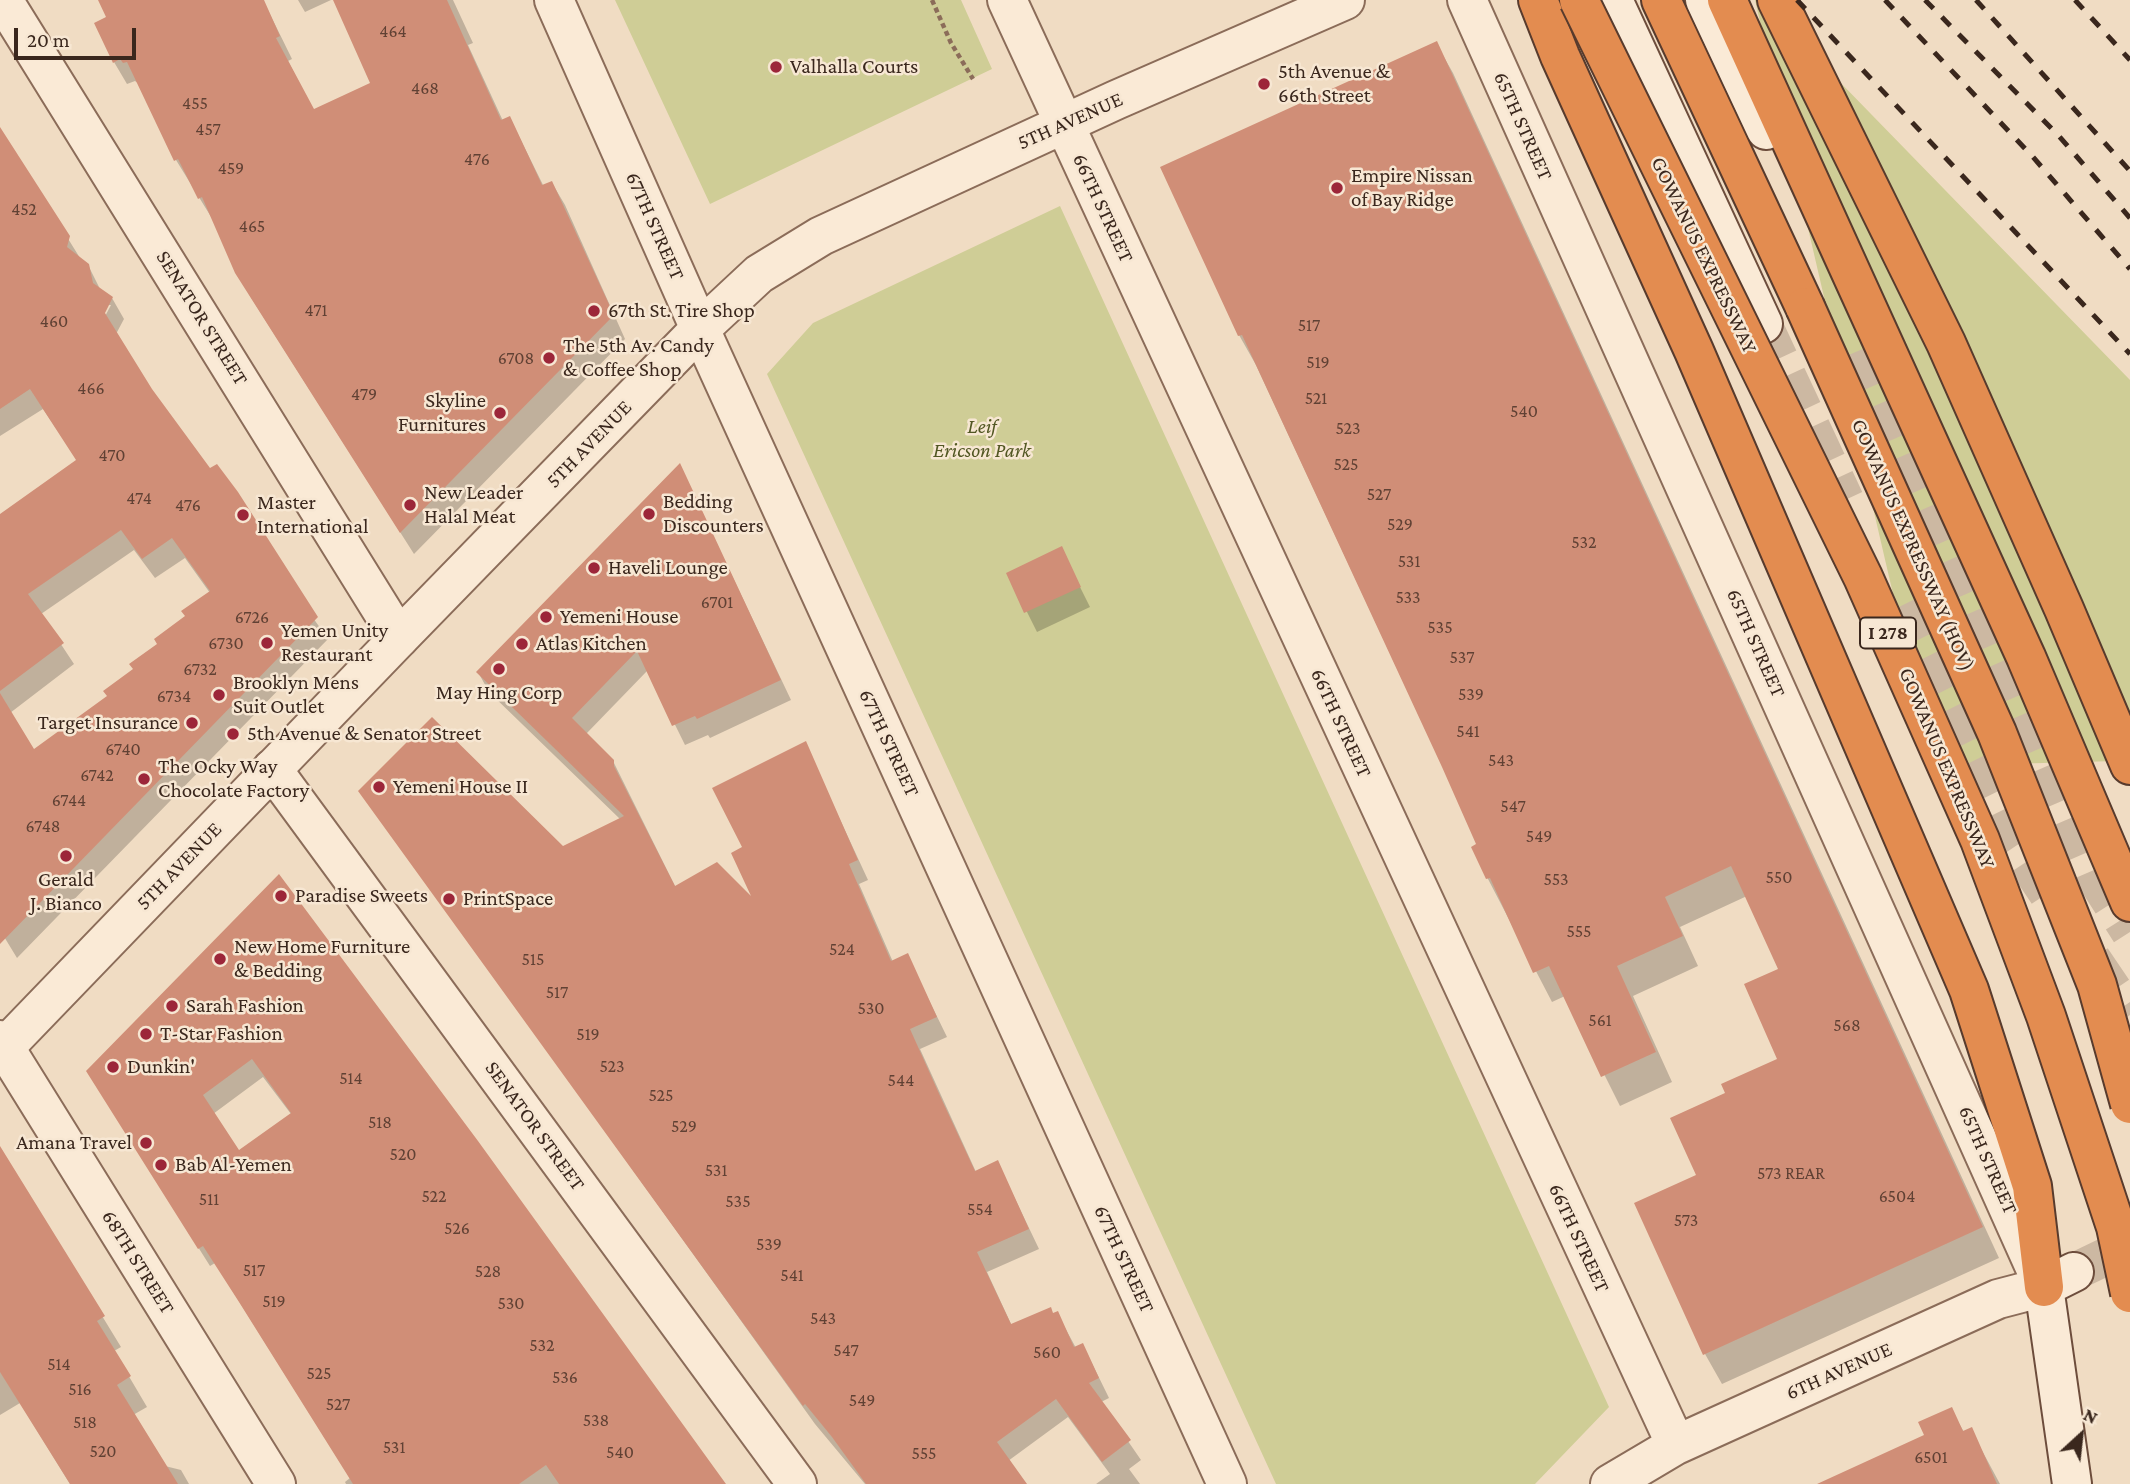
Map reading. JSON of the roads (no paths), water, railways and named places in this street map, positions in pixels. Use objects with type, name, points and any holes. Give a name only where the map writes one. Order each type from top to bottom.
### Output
[{"type":"highway","points":[[1538,0],[1560,56],[1694,351],[1969,990],[2059,1280]]},
{"type":"highway","name":"GOWANUS EXPRESSWAY","points":[[1579,0],[1863,577],[1980,840],[2055,1042],[2116,1227],[2130,1293]]},
{"type":"highway","name":"GOWANUS EXPRESSWAY (HOV)","points":[[1661,0],[1929,578],[1997,733],[2097,985],[2130,1104]]},
{"type":"highway","points":[[1727,0],[2026,657],[2130,902]]},
{"type":"highway","points":[[1777,0],[1946,343],[2130,765]]},
{"type":"street","name":"SENATOR STREET","points":[[3,0],[399,638]]},
{"type":"street","name":"67TH STREET","points":[[554,0],[700,329],[1227,1484]]},
{"type":"street","name":"66TH STREET","points":[[1007,0],[1676,1445]]},
{"type":"street","name":"5TH AVENUE","points":[[2,1046],[700,329],[759,274],[798,247],[1064,124],[1345,0]]},
{"type":"street","name":"65TH STREET","points":[[1466,0],[2059,1280],[2072,1484]]},
{"type":"street","points":[[1613,0],[1763,324]]},
{"type":"street","points":[[1705,0],[1840,291]]},
{"type":"street","name":"SENATOR STREET","points":[[272,769],[797,1484]]},
{"type":"street","name":"68TH STREET","points":[[2,1046],[276,1484]]},
{"type":"street","name":"6TH AVENUE","points":[[1610,1484],[1676,1445],[1998,1299],[2059,1280]]},
{"type":"tunnel","points":[[1763,324],[1845,500]]},
{"type":"tunnel","points":[[1865,348],[2095,877],[2130,932]]},
{"type":"tunnel","points":[[1897,608],[2014,843],[2058,909]]},
{"type":"tunnel","points":[[2092,959],[2130,1015]]},
{"type":"tunnel","points":[[2074,1272],[2130,1245]]},
{"type":"railway","points":[[1797,0],[2130,354]]},
{"type":"railway","points":[[1885,0],[2033,157],[2130,269]]},
{"type":"railway","points":[[1925,0],[2058,135],[2130,218]]},
{"type":"railway","points":[[1976,0],[2130,171]]},
{"type":"railway","points":[[2075,0],[2130,60]]},
{"type":"place","name":"Valhalla Courts","points":[[776,67]]},
{"type":"place","name":"5th Avenue & 66th Street","points":[[1264,84]]},
{"type":"place","name":"Empire Nissan of Bay Ridge","points":[[1337,188]]},
{"type":"place","name":"67th St. Tire Shop","points":[[594,311]]},
{"type":"place","name":"The 5th Av. Candy & Coffee Shop","points":[[549,358]]},
{"type":"place","name":"Skyline Furnitures","points":[[500,413]]},
{"type":"place","name":"New Leader Halal Meat","points":[[410,505]]},
{"type":"place","name":"Bedding Discounters","points":[[649,514]]},
{"type":"place","name":"Master International","points":[[243,515]]},
{"type":"place","name":"Haveli Lounge","points":[[594,568]]},
{"type":"place","name":"Yemeni House","points":[[546,617]]},
{"type":"place","name":"Yemen Unity Restaurant","points":[[267,643]]},
{"type":"place","name":"Atlas Kitchen","points":[[522,644]]},
{"type":"place","name":"May Hing Corp","points":[[499,669]]},
{"type":"place","name":"Brooklyn Mens Suit Outlet","points":[[219,695]]},
{"type":"place","name":"Target Insurance","points":[[192,723]]},
{"type":"place","name":"5th Avenue & Senator Street","points":[[233,734]]},
{"type":"place","name":"The Ocky Way Chocolate Factory","points":[[144,779]]},
{"type":"place","name":"Yemeni House II","points":[[379,787]]},
{"type":"place","name":"Gerald J. Bianco","points":[[66,856]]},
{"type":"place","name":"Paradise Sweets","points":[[281,896]]},
{"type":"place","name":"PrintSpace","points":[[449,899]]},
{"type":"place","name":"New Home Furniture & Bedding","points":[[220,959]]},
{"type":"place","name":"Sarah Fashion","points":[[172,1006]]},
{"type":"place","name":"T-Star Fashion","points":[[146,1034]]},
{"type":"place","name":"Dunkin'","points":[[113,1067]]},
{"type":"place","name":"Amana Travel","points":[[146,1143]]},
{"type":"place","name":"Bab Al-Yemen","points":[[161,1165]]},
{"type":"park label","name":"Leif Ericson Park","points":[[982,439]]}]
